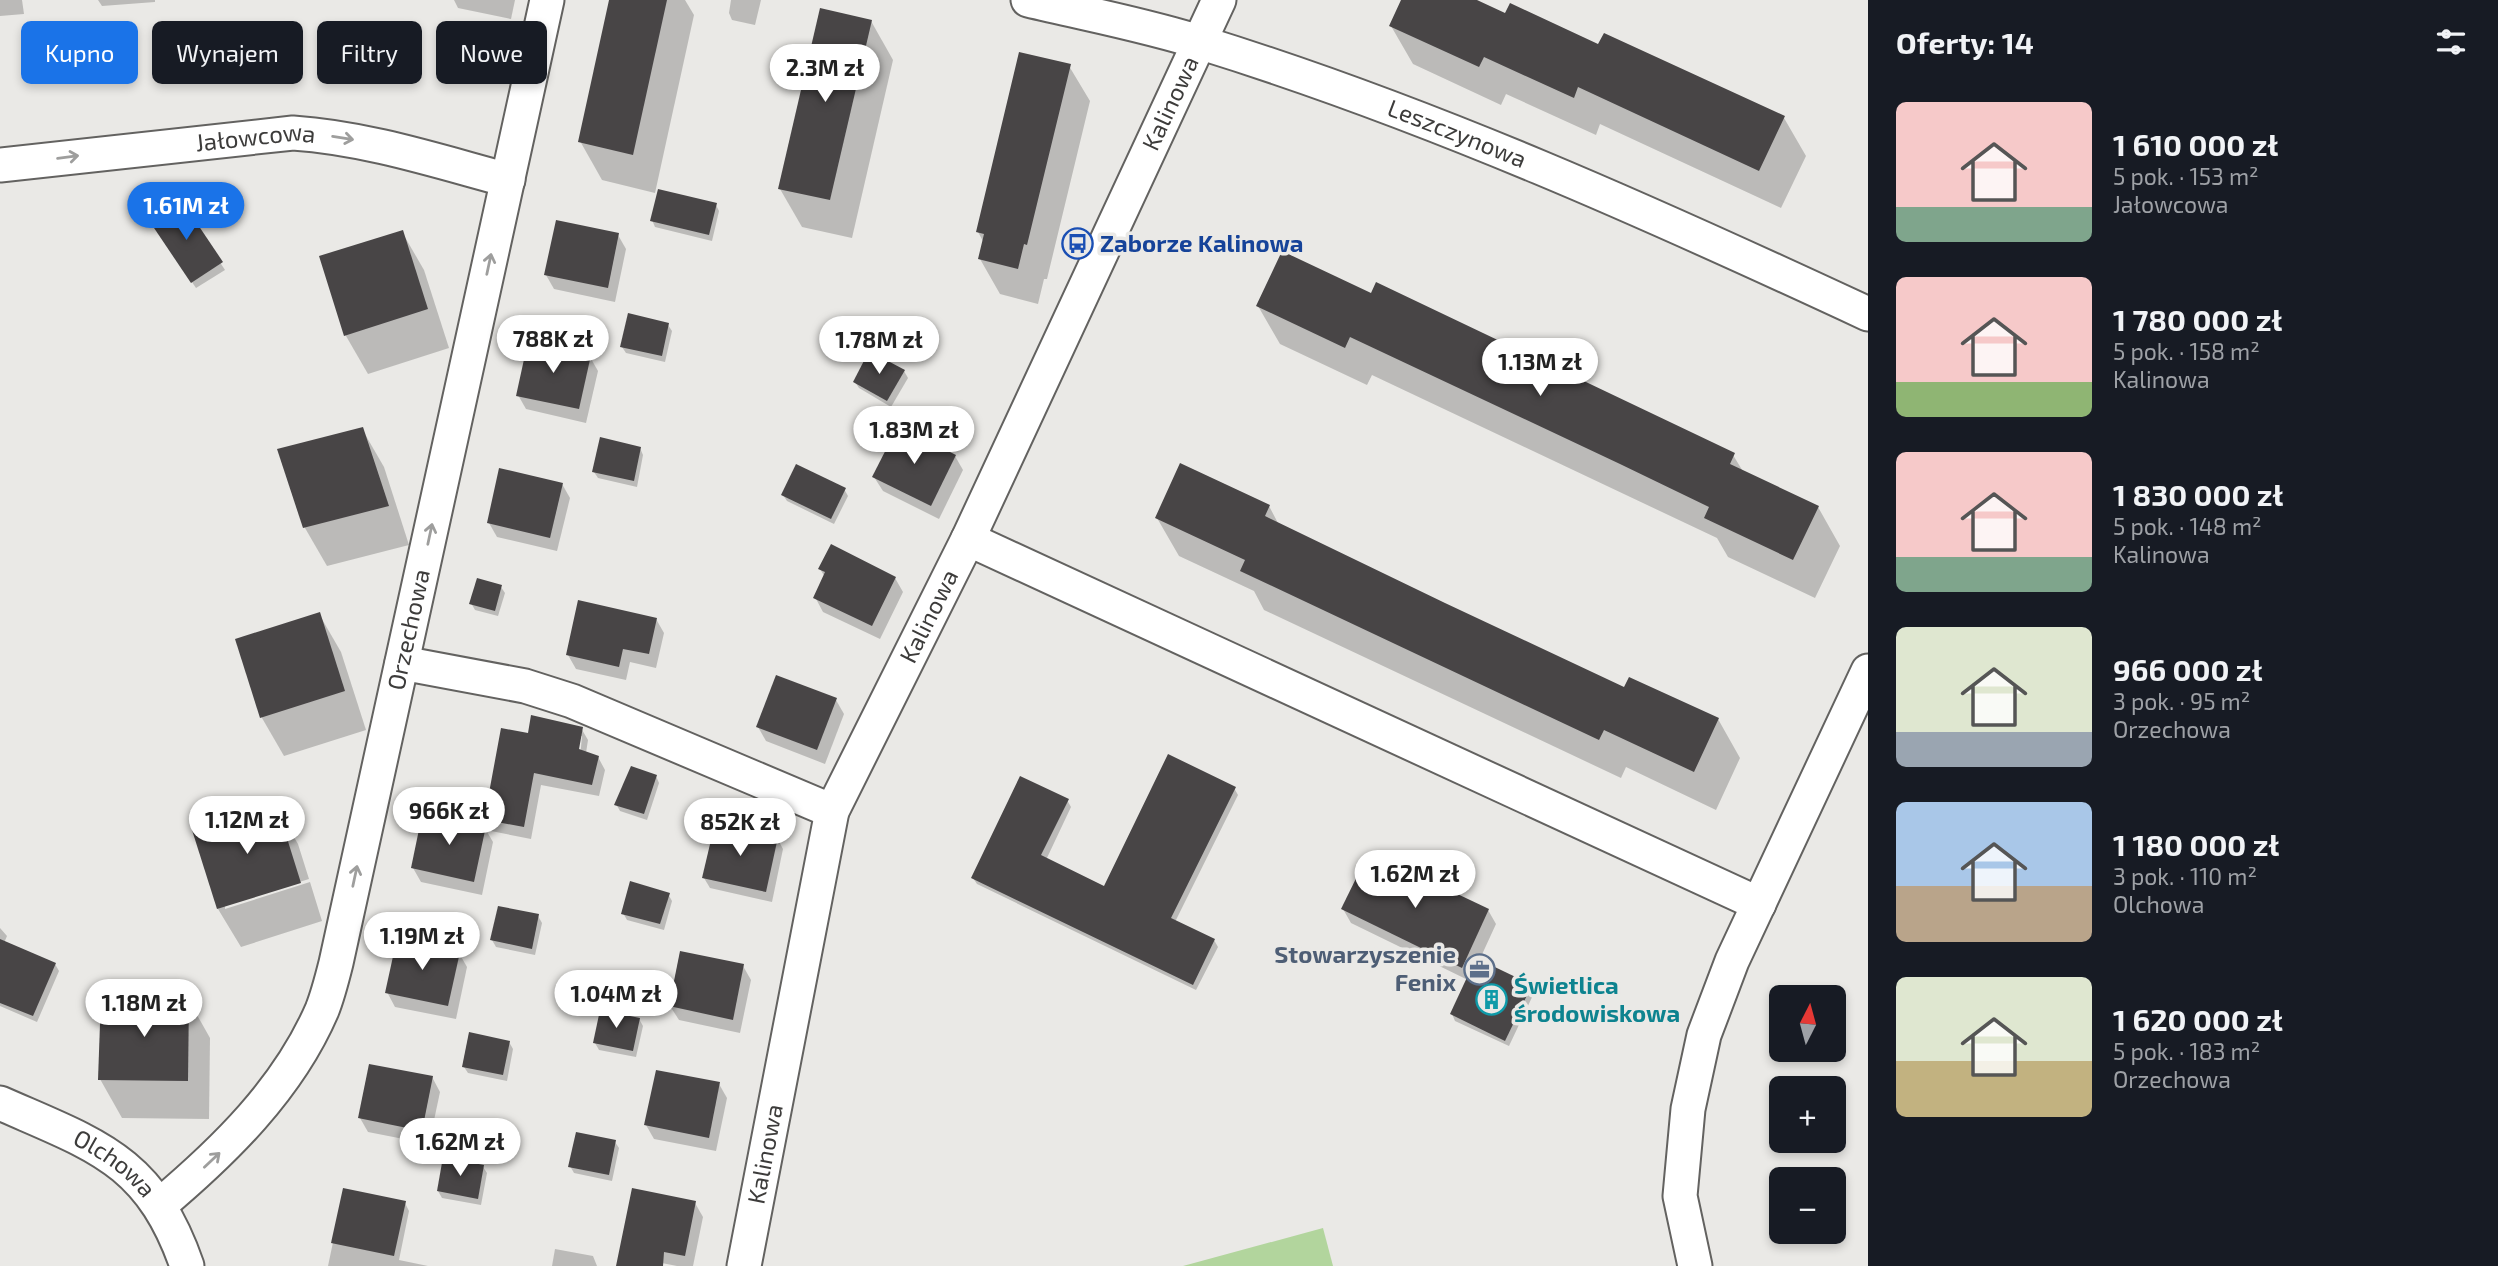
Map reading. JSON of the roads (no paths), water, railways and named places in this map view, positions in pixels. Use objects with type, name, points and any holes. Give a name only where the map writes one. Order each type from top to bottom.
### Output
[{"type":"street","name":"Orzechowa","points":[[160,1205],[201,1171],[238,1133],[292,1063],[323,1009],[336,963],[547,0]]},
{"type":"street","name":"Leszczynowa","points":[[1028,0],[1201,42],[1426,120],[1711,241],[1868,314]]},
{"type":"street","name":"Kalinowa","points":[[744,1266],[832,811],[968,539],[1219,0]]},
{"type":"street","name":"Jałowcowa","points":[[0,165],[293,133],[370,143],[508,180]]},
{"type":"street","points":[[968,539],[1759,904]]},
{"type":"street","points":[[402,663],[513,684],[572,701],[832,811]]},
{"type":"street","points":[[1695,1266],[1680,1196],[1688,1109],[1704,1035],[1732,961],[1868,671]]},
{"type":"street","name":"Olchowa","points":[[0,1103],[102,1150],[123,1164],[143,1183],[160,1205],[187,1266]]},
{"type":"place","name":"Zaborze Kalinowa","points":[[1077,244]]},
{"type":"place","name":"Stowarzyszenie Fenix","points":[[1479,969]]},
{"type":"place","name":"Świetlica środowiskowa","points":[[1491,1000]]}]
